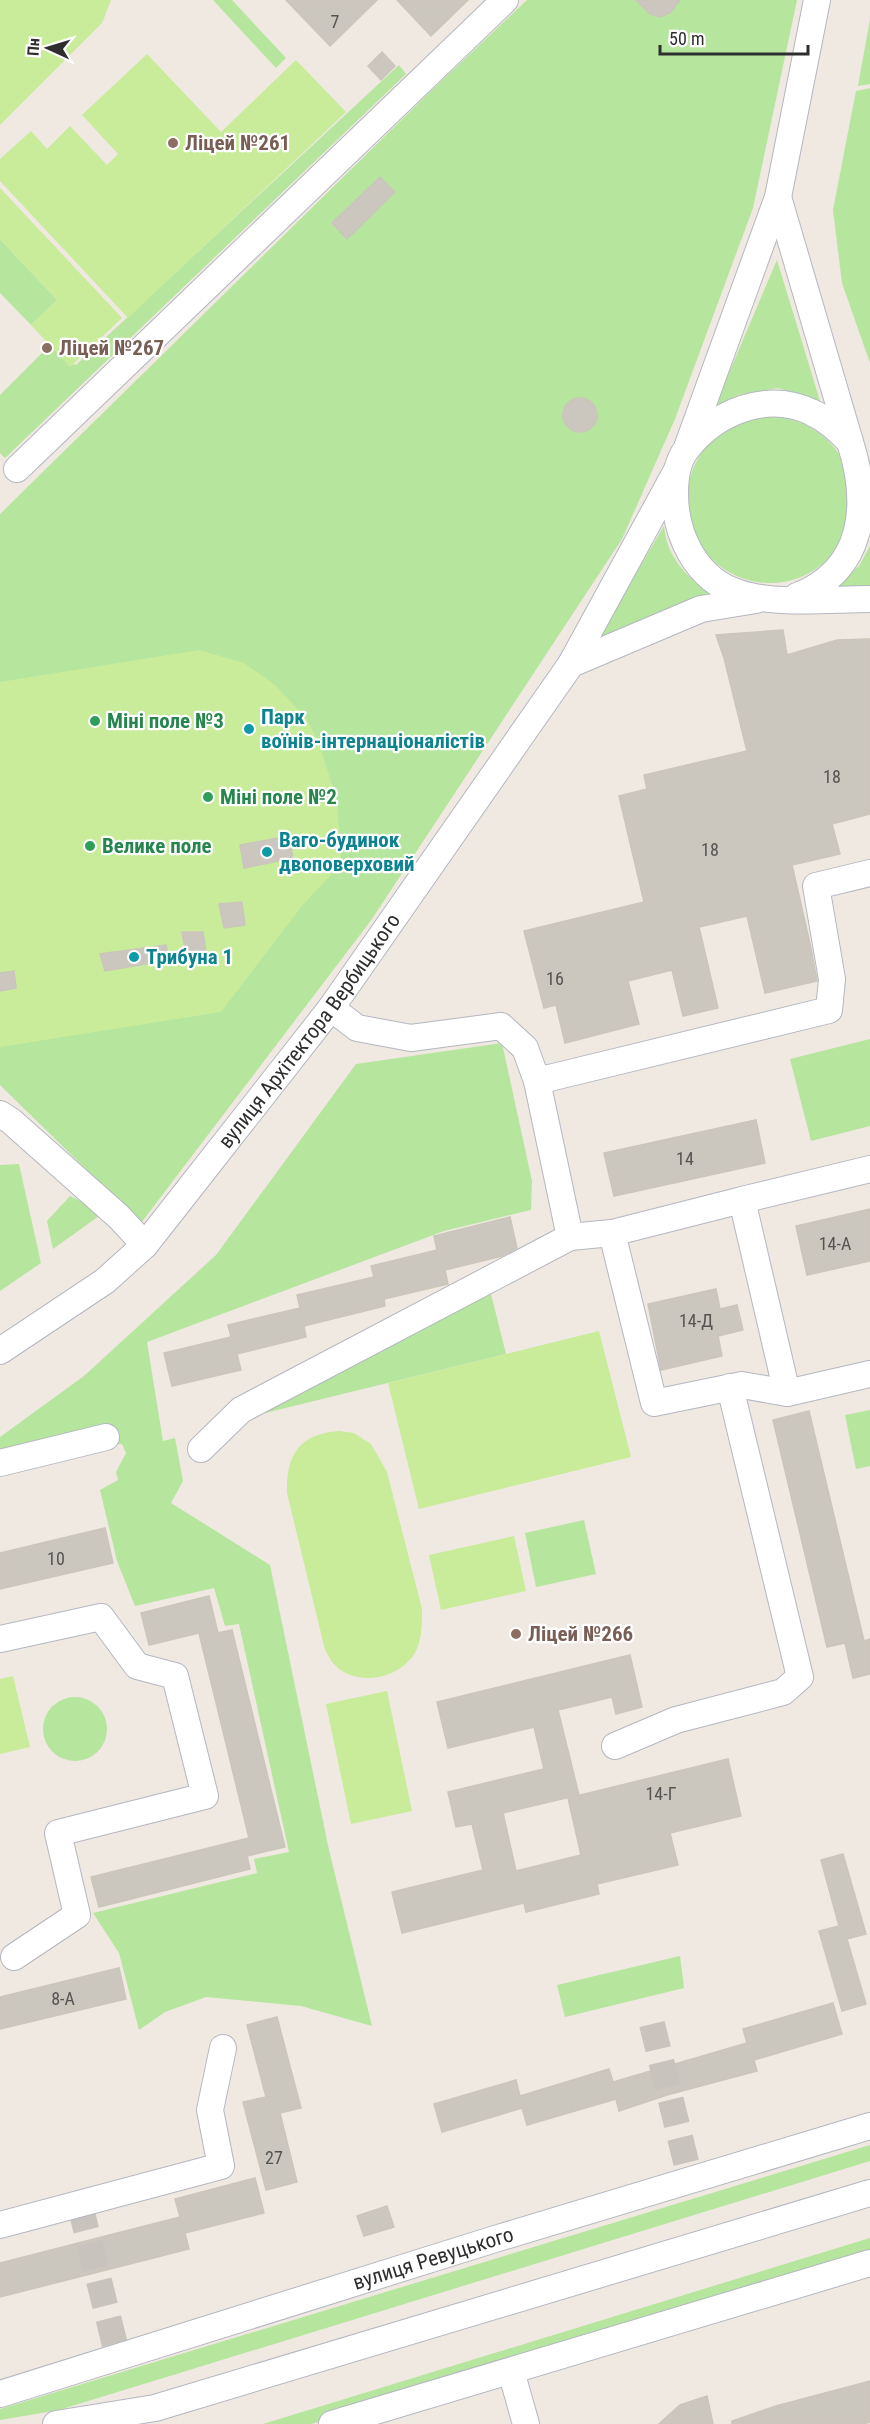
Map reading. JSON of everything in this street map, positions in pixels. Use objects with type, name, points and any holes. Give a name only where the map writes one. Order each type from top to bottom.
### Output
[{"type":"street","points":[[17,469],[505,0]]},
{"type":"street","name":"вулиця Архітектора Вербицького","points":[[0,1351],[105,1281],[145,1245],[331,1008],[571,664],[681,460],[778,197],[817,0]]},
{"type":"street","name":"вулиця Архітектора Вербицького","points":[[778,197],[861,457],[870,495],[867,523],[857,549],[840,572],[817,588],[789,598]]},
{"type":"street","points":[[762,599],[736,592],[714,580],[695,561],[682,539],[675,513],[681,460],[714,423],[736,410],[761,404],[786,404],[810,411],[832,424],[861,457]]},
{"type":"street","points":[[571,664],[701,609],[762,599],[870,599]]},
{"type":"street","points":[[537,1081],[829,1010],[832,979],[816,886],[870,873]]},
{"type":"street","points":[[331,1008],[357,1028],[411,1038],[501,1026],[525,1048],[537,1081],[570,1237]]},
{"type":"street","points":[[0,1113],[111,1210],[145,1245]]},
{"type":"street","points":[[201,1449],[241,1410],[570,1237],[612,1233],[870,1169]]},
{"type":"street","points":[[742,1200],[787,1394]]},
{"type":"street","points":[[612,1233],[654,1403],[742,1385],[787,1394],[870,1374]]},
{"type":"street","points":[[615,1746],[676,1720],[783,1692],[800,1677],[730,1387]]},
{"type":"street","points":[[0,1463],[106,1437]]},
{"type":"street","points":[[0,1639],[101,1617],[137,1666],[175,1676],[206,1796],[58,1833],[77,1915],[14,1957]]},
{"type":"street","points":[[0,2225],[221,2166],[210,2110],[224,2048]]},
{"type":"street","name":"вулиця Ревуцького","points":[[0,2394],[495,2239],[870,2126]]},
{"type":"street","points":[[56,2424],[155,2408],[870,2193]]},
{"type":"street","points":[[332,2424],[870,2263]]},
{"type":"street","points":[[511,2371],[526,2424]]},
{"type":"street","points":[[124,2424],[155,2408]]},
{"type":"green space","points":[[0,0],[111,0],[102,23],[0,125]]},
{"type":"green space","points":[[213,0],[232,0],[286,58],[276,68]]},
{"type":"green space","name":"Парк воїнів-інтернаціоналістів","points":[[527,0],[797,0],[753,208],[675,419],[622,539],[372,919],[141,1223],[0,1085],[0,514],[434,88]]},
{"type":"green space","points":[[870,19],[870,84],[858,86]]},
{"type":"green space","points":[[147,54],[221,132],[296,60],[346,112],[128,318],[0,181],[0,159],[31,131],[47,149],[70,126],[107,165],[118,154],[82,115]]},
{"type":"green space","points":[[399,65],[406,74],[5,458],[0,453],[0,395],[50,345],[70,366],[76,365]]},
{"type":"green space","points":[[870,88],[870,363],[842,283],[833,210],[856,91]]},
{"type":"green space","points":[[0,188],[122,318],[70,367],[31,325],[57,300],[0,239]]},
{"type":"green space","points":[[0,239],[57,300],[31,325],[0,293]]},
{"type":"green space","points":[[777,260],[820,401],[778,388],[738,395],[714,408]]},
{"type":"green space","points":[[770,417],[802,423],[829,441],[847,468],[853,500],[847,532],[829,559],[802,577],[770,583],[738,577],[711,559],[693,532],[687,500],[693,468],[711,441],[738,423]]},
{"type":"green space","points":[[664,526],[673,556],[685,572],[709,593],[598,638]]},
{"type":"green space","points":[[870,546],[870,587],[836,586],[859,566]]},
{"type":"green space","points":[[199,650],[244,663],[275,685],[306,718],[319,743],[337,801],[341,864],[302,906],[221,1012],[0,1047],[0,682]]},
{"type":"green space","points":[[870,1039],[870,1126],[811,1141],[790,1059]]},
{"type":"green space","points":[[502,1043],[532,1181],[531,1210],[444,1231],[147,1342],[163,1441],[175,1438],[183,1481],[171,1503],[270,1565],[329,1850],[372,2026],[301,2006],[206,1997],[165,2012],[139,2030],[119,1953],[93,1913],[257,1873],[254,1859],[289,1852],[239,1624],[225,1626],[214,1588],[135,1606],[117,1561],[100,1490],[118,1480],[116,1472],[126,1453],[122,1444],[0,1451],[0,1437],[84,1376],[216,1255],[356,1064]]},
{"type":"green space","points":[[19,1164],[41,1263],[0,1291],[0,1165]]},
{"type":"green space","points":[[70,1196],[87,1204],[99,1216],[53,1249],[47,1221]]},
{"type":"green space","points":[[490,1290],[506,1354],[261,1414],[259,1402]]},
{"type":"green space","points":[[599,1331],[631,1457],[419,1509],[388,1383]]},
{"type":"green space","points":[[870,1410],[870,1466],[856,1469],[845,1415]]},
{"type":"green space","points":[[339,1431],[354,1433],[371,1444],[387,1472],[422,1609],[420,1637],[412,1657],[392,1673],[379,1677],[353,1676],[342,1671],[332,1662],[325,1650],[287,1493],[289,1468],[292,1457],[298,1449],[314,1437]]},
{"type":"green space","points":[[584,1520],[596,1574],[536,1587],[525,1533]]},
{"type":"green space","points":[[514,1536],[526,1591],[441,1610],[429,1555]]},
{"type":"green space","points":[[13,1676],[30,1747],[0,1754],[0,1679]]},
{"type":"green space","points":[[387,1691],[412,1811],[351,1824],[326,1704]]},
{"type":"green space","points":[[69,1697],[81,1697],[98,1706],[105,1717],[107,1729],[105,1741],[98,1752],[81,1761],[69,1761],[57,1756],[48,1747],[43,1735],[43,1723],[48,1711],[57,1702]]},
{"type":"green space","points":[[680,1956],[684,1988],[565,2017],[557,1985]]},
{"type":"green space","points":[[870,2145],[870,2161],[59,2410],[0,2420],[0,2409]]},
{"type":"green space","points":[[870,2238],[870,2255],[311,2424],[263,2424]]},
{"type":"building","points":[[286,0],[377,0],[330,46]]},
{"type":"building","points":[[397,0],[468,0],[431,36]]},
{"type":"building","points":[[636,0],[680,0],[670,13],[660,17],[650,14]]},
{"type":"building","points":[[382,52],[395,66],[381,80],[368,66]]},
{"type":"building","points":[[380,177],[395,192],[347,239],[332,223]]},
{"type":"building","points":[[580,398],[592,403],[597,415],[592,427],[580,432],[568,427],[563,415],[568,403]]},
{"type":"building","points":[[783,630],[787,655],[837,640],[870,639],[870,814],[832,824],[840,854],[792,865],[817,981],[765,993],[747,916],[699,927],[718,1008],[683,1016],[672,970],[628,981],[639,1024],[565,1043],[556,1005],[544,1008],[524,931],[644,902],[619,796],[647,789],[644,775],[747,751],[716,635]]},
{"type":"building","name":"Ваго-будинок двоповерховий","points":[[289,836],[293,858],[244,868],[240,845]]},
{"type":"building","points":[[242,902],[245,925],[224,928],[219,904]]},
{"type":"building","points":[[182,932],[203,932],[206,952],[186,954]]},
{"type":"building","name":"Трибуна 1","points":[[166,945],[169,960],[105,971],[100,954]]},
{"type":"building","points":[[14,971],[16,988],[0,991],[0,973]]},
{"type":"building","points":[[756,1120],[765,1163],[614,1196],[604,1153]]},
{"type":"building","points":[[870,1209],[870,1261],[807,1275],[796,1226]]},
{"type":"building","points":[[510,1217],[517,1248],[502,1256],[445,1270],[448,1284],[384,1299],[385,1306],[304,1326],[306,1337],[237,1354],[241,1370],[172,1386],[164,1353],[231,1337],[228,1325],[300,1308],[297,1295],[374,1277],[371,1266],[437,1250],[434,1236]]},
{"type":"building","points":[[716,1289],[720,1309],[737,1305],[743,1330],[718,1336],[722,1356],[661,1370],[648,1304]]},
{"type":"building","points":[[809,1411],[864,1641],[870,1639],[870,1674],[853,1678],[845,1643],[827,1647],[773,1420]]},
{"type":"building","points":[[105,1528],[113,1563],[0,1589],[0,1553]]},
{"type":"building","points":[[209,1596],[218,1633],[232,1630],[285,1847],[247,1856],[250,1869],[99,1907],[91,1877],[249,1838],[199,1633],[149,1645],[141,1613]]},
{"type":"building","points":[[630,1655],[642,1707],[616,1714],[612,1697],[558,1710],[579,1795],[503,1813],[516,1871],[581,1855],[568,1798],[728,1759],[741,1816],[670,1833],[678,1865],[597,1884],[599,1894],[526,1912],[524,1903],[402,1933],[392,1892],[483,1870],[472,1824],[456,1827],[448,1792],[544,1769],[534,1727],[448,1748],[437,1702]]},
{"type":"building","points":[[843,1854],[866,1934],[847,1939],[866,2004],[842,2011],[819,1931],[839,1926],[821,1860]]},
{"type":"building","points":[[119,1968],[126,1999],[0,2029],[0,1997]]},
{"type":"building","points":[[833,2003],[842,2034],[754,2060],[757,2071],[667,2095],[619,2111],[616,2099],[527,2125],[522,2108],[442,2132],[434,2104],[516,2080],[520,2096],[609,2069],[613,2082],[747,2043],[743,2029]]},
{"type":"building","points":[[277,2017],[301,2108],[280,2113],[297,2182],[266,2190],[243,2102],[266,2097],[247,2025]]},
{"type":"building","points":[[255,2178],[264,2213],[185,2233],[189,2249],[0,2297],[0,2263],[180,2217],[175,2199]]},
{"type":"building","points":[[387,2206],[394,2227],[364,2236],[357,2216]]},
{"type":"building","points":[[870,2381],[870,2422],[863,2424],[732,2424],[732,2421],[776,2406]]},
{"type":"building","points":[[707,2396],[713,2424],[659,2424],[680,2405]]},
{"type":"tunnel","points":[[652,2024],[691,2182]]},
{"type":"tunnel","points":[[80,2205],[118,2357]]},
{"type":"place","name":"Ліцей №261","points":[[173,143]]},
{"type":"place","name":"Ліцей №267","points":[[47,348]]},
{"type":"place","name":"Міні поле №3","points":[[95,721]]},
{"type":"place","name":"Парк воїнів-інтернаціоналістів","points":[[249,729]]},
{"type":"place","name":"Міні поле №2","points":[[208,797]]},
{"type":"place","name":"Велике поле","points":[[90,846]]},
{"type":"place","name":"Ваго-будинок двоповерховий","points":[[267,852]]},
{"type":"place","name":"Трибуна 1","points":[[134,957]]},
{"type":"place","name":"Ліцей №266","points":[[516,1634]]}]
